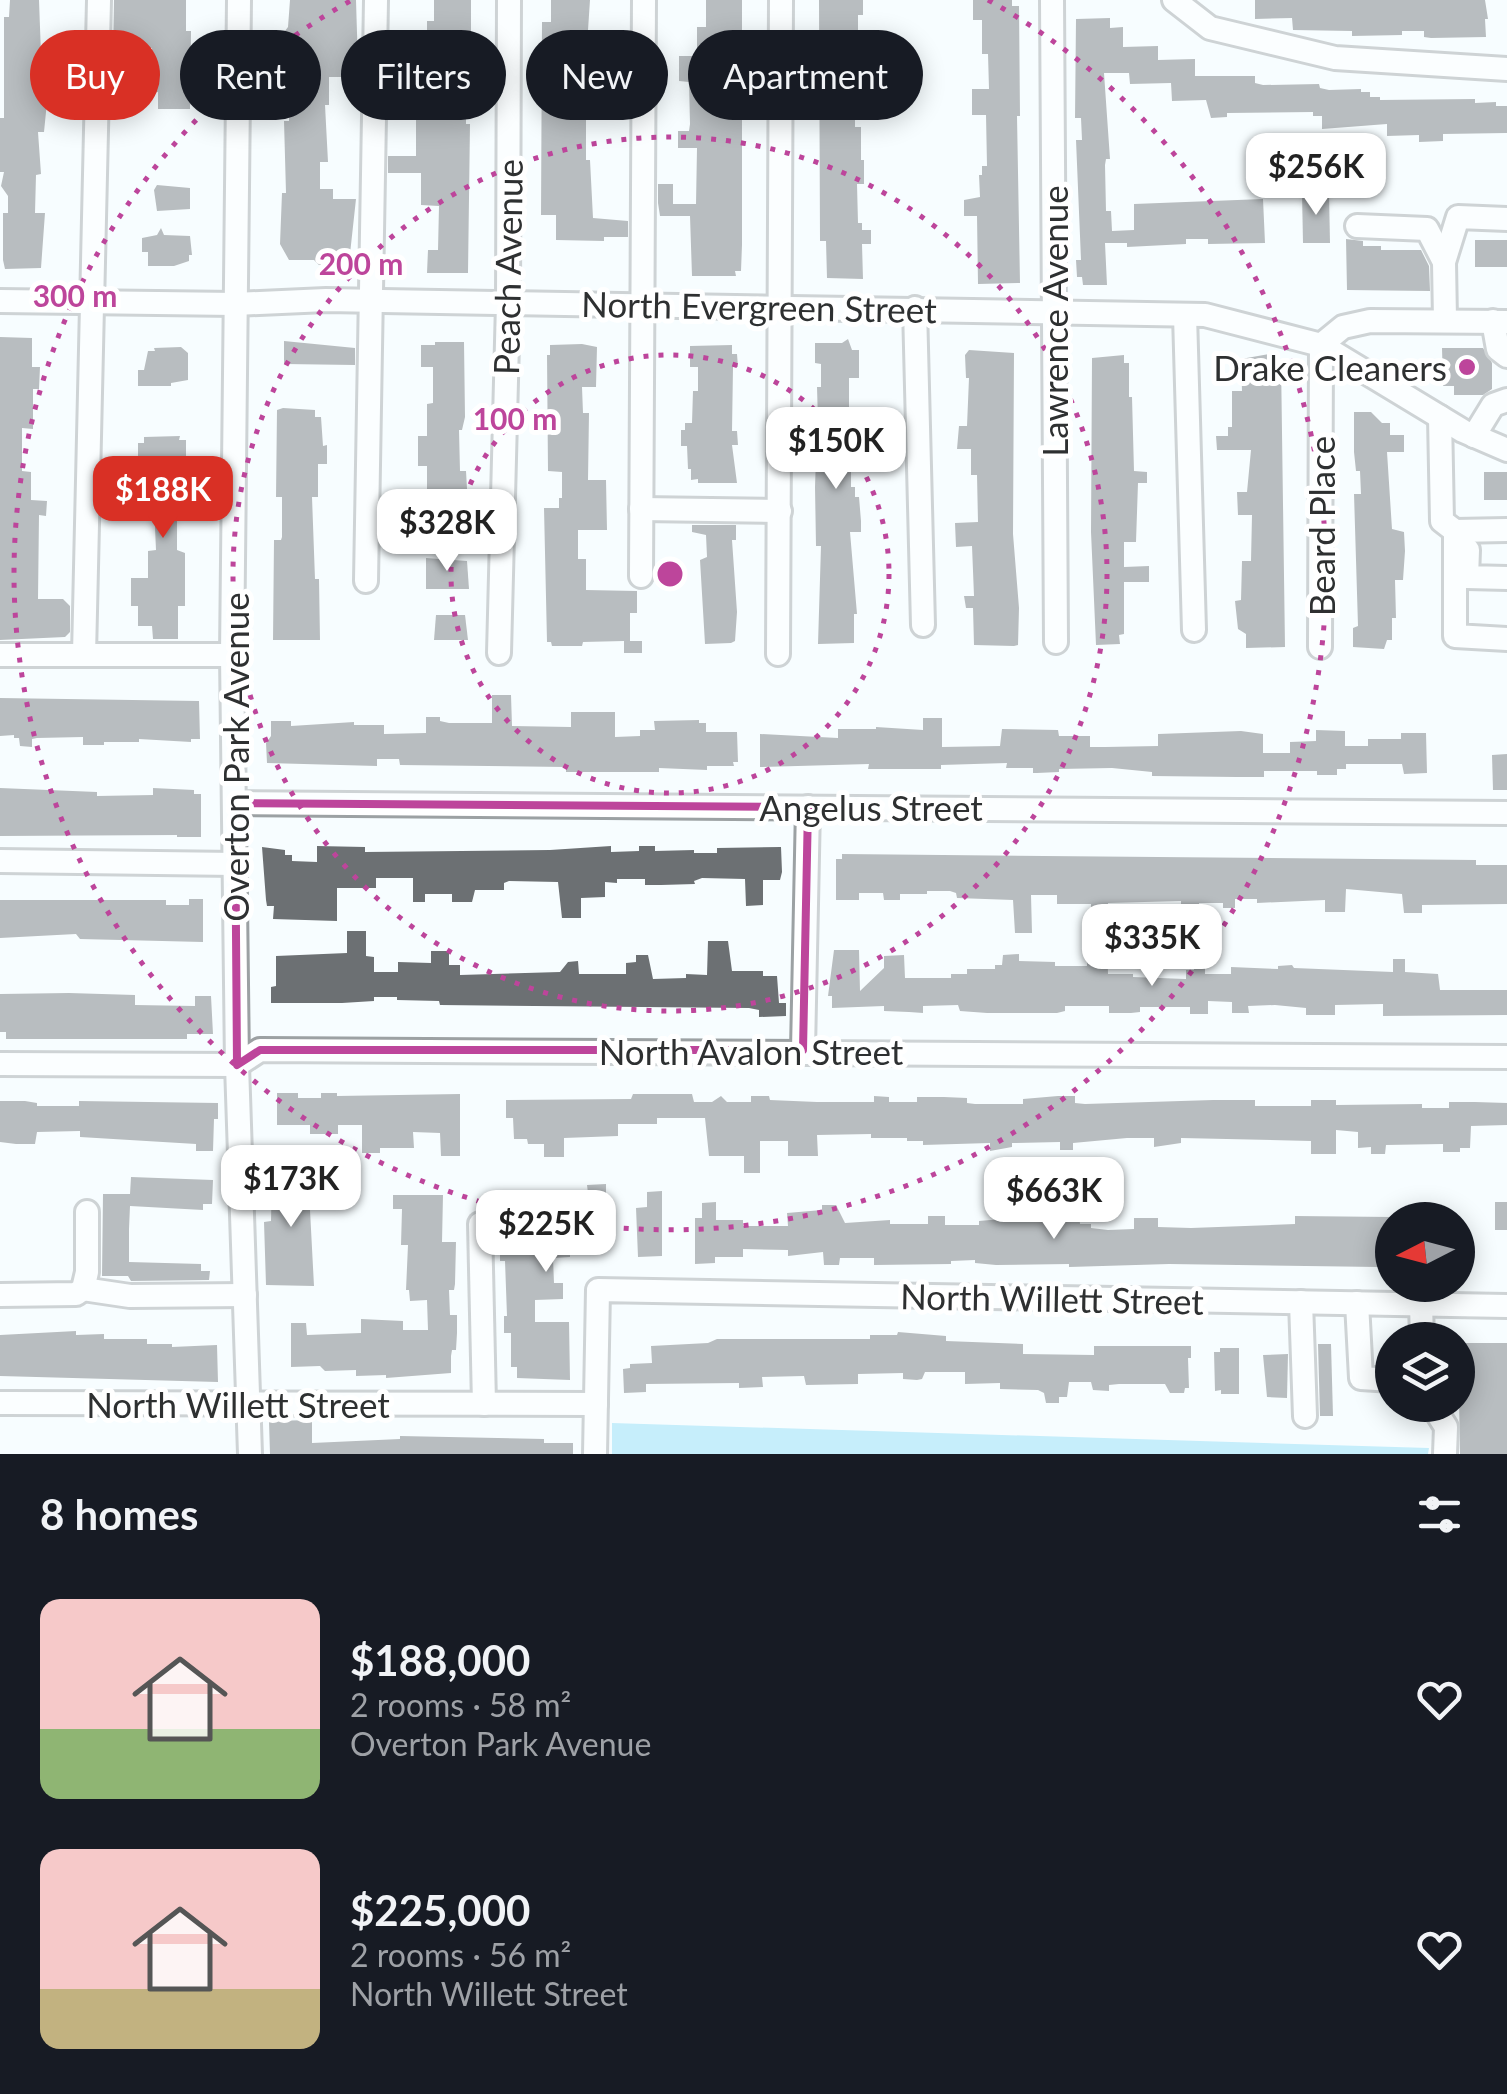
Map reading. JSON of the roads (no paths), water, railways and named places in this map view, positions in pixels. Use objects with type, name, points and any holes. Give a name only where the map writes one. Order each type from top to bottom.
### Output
[{"type":"street","points":[[84,655],[99,0]]},
{"type":"street","name":"Overton Park Avenue","points":[[239,0],[232,655],[237,1065],[250,1454]]},
{"type":"street","points":[[366,582],[376,0]]},
{"type":"street","name":"Peach Avenue","points":[[499,654],[508,303],[508,0]]},
{"type":"street","points":[[641,576],[644,0]]},
{"type":"street","points":[[778,654],[781,0]]},
{"type":"street","name":"Lawrence Avenue","points":[[1052,0],[1056,642]]},
{"type":"street","points":[[1174,0],[1210,28],[1335,58],[1507,69]]},
{"type":"street","points":[[1445,320],[1444,262],[1458,217],[1507,219]]},
{"type":"street","points":[[1358,226],[1426,230],[1444,262]]},
{"type":"street","name":"North Evergreen Street","points":[[0,301],[643,304],[1205,316],[1321,345],[1440,417],[1507,450]]},
{"type":"street","points":[[915,308],[923,626]]},
{"type":"street","points":[[1184,315],[1194,630]]},
{"type":"street","points":[[1321,345],[1343,327],[1370,322],[1500,321],[1498,349],[1507,356]]},
{"type":"street","name":"Beard Place","points":[[1320,647],[1321,345]]},
{"type":"street","points":[[1474,436],[1493,405],[1507,400]]},
{"type":"street","points":[[1440,417],[1442,521],[1461,531],[1507,530]]},
{"type":"street","points":[[641,509],[780,511]]},
{"type":"street","points":[[1461,531],[1467,577],[1507,578]]},
{"type":"street","points":[[1461,531],[1455,636],[1507,639]]},
{"type":"street","points":[[0,655],[232,655]]},
{"type":"street","name":"Angelus Street","points":[[235,802],[1507,812]]},
{"type":"street","points":[[802,1050],[808,807]]},
{"type":"street","points":[[0,861],[236,864]]},
{"type":"street","name":"North Avalon Street","points":[[0,1064],[237,1065],[260,1050],[802,1050],[1507,1057]]},
{"type":"street","points":[[83,1290],[87,1272],[87,1212]]},
{"type":"street","points":[[480,1224],[484,1404]]},
{"type":"street","points":[[0,1294],[76,1294],[83,1290],[130,1296],[245,1295]]},
{"type":"street","name":"North Willett Street","points":[[0,1403],[596,1404],[598,1290],[1507,1306]]},
{"type":"street","points":[[1301,1302],[1305,1416]]},
{"type":"street","points":[[1358,1303],[1361,1378],[1375,1379]]},
{"type":"street","points":[[1421,1304],[1422,1322]]},
{"type":"street","points":[[595,1454],[596,1404]]},
{"type":"street","points":[[1443,1422],[1445,1454]]},
{"type":"place","name":"Drake Cleaners","points":[[1467,367]]}]
